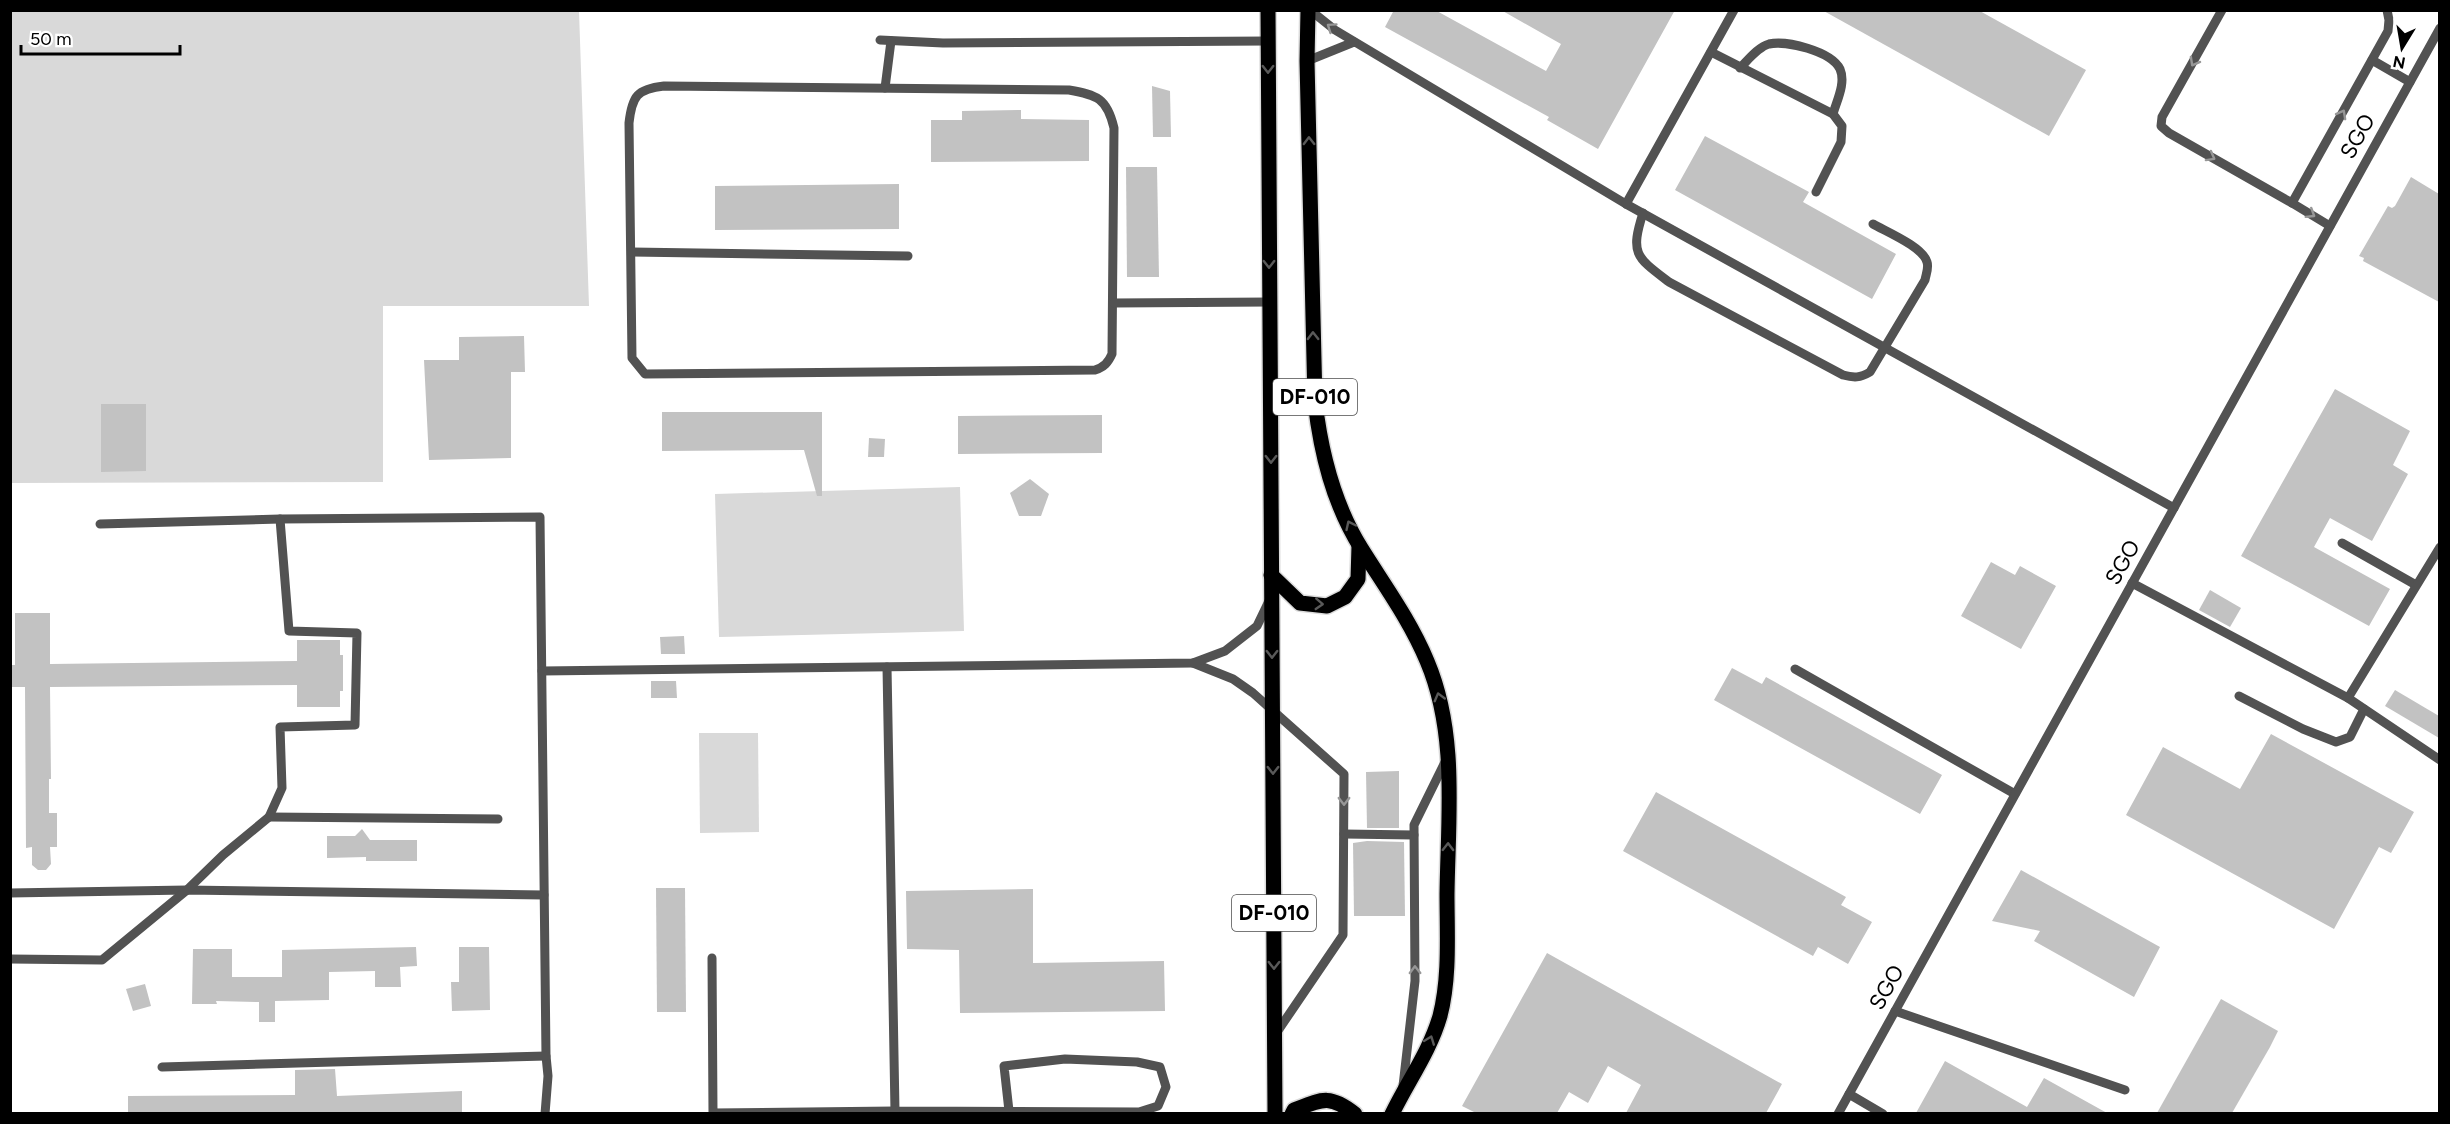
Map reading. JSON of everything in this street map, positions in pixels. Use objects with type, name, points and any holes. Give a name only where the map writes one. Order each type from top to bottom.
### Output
[{"type":"main road","name":"DF-010","points":[[1268,10],[1275,1113]]},
{"type":"main road","name":"DF-010","points":[[1309,10],[1307,61],[1315,402],[1320,442],[1332,487],[1359,546],[1398,604],[1427,661],[1440,700],[1449,755],[1447,972],[1440,1016],[1427,1048],[1392,1113]]},
{"type":"main road","points":[[1272,575],[1300,603],[1327,606],[1345,597],[1358,579],[1359,546]]},
{"type":"main road","points":[[1292,1113],[1294,1110],[1324,1098],[1342,1103],[1356,1113]]},
{"type":"lane","points":[[1309,10],[1354,42],[1626,204],[2174,508]]},
{"type":"lane","points":[[1626,204],[1734,10]]},
{"type":"lane","points":[[2222,10],[2162,117],[2161,126],[2169,133],[2330,226]]},
{"type":"lane","points":[[2292,203],[2388,31],[2387,10]]},
{"type":"lane","name":"SGO","points":[[1838,1113],[2439,28]]},
{"type":"lane","points":[[880,40],[943,43],[1268,41]]},
{"type":"lane","points":[[885,88],[891,41]]},
{"type":"lane","points":[[1307,61],[1354,42]]},
{"type":"lane","points":[[1740,68],[1767,44],[1791,43],[1826,56],[1839,67],[1842,81],[1833,114]]},
{"type":"lane","points":[[1711,52],[1833,114],[1842,126],[1841,142],[1816,192]]},
{"type":"lane","points":[[2372,60],[2410,82]]},
{"type":"lane","points":[[664,86],[885,88],[1069,90],[1087,93],[1102,99],[1110,112],[1114,128],[1112,354],[1103,368],[1095,370],[645,374],[632,358],[629,123],[634,98],[642,91],[664,86]]},
{"type":"lane","points":[[1643,213],[1635,238],[1638,253],[1648,266],[1669,282],[1843,375],[1853,378],[1870,372],[1925,280],[1928,268],[1927,260],[1921,251],[1874,224]]},
{"type":"lane","points":[[632,252],[908,256]]},
{"type":"lane","points":[[1114,303],[1270,302]]},
{"type":"lane","points":[[100,524],[280,519],[540,517],[548,1076],[545,1113]]},
{"type":"lane","points":[[10,959],[102,960],[187,890],[269,817],[282,788],[280,727],[355,725],[357,633],[289,631],[280,519]]},
{"type":"lane","points":[[2342,543],[2416,585]]},
{"type":"lane","points":[[2348,698],[2439,547]]},
{"type":"lane","points":[[2132,583],[2348,698],[2439,760]]},
{"type":"lane","points":[[542,671],[1192,663],[1225,651],[1257,626],[1272,595]]},
{"type":"lane","points":[[1192,663],[1233,679],[1253,693],[1344,774],[1344,935],[1275,1036]]},
{"type":"lane","points":[[887,667],[895,1111]]},
{"type":"lane","points":[[1795,669],[2015,794]]},
{"type":"lane","points":[[2240,696],[2303,729],[2336,742],[2350,737],[2364,710]]},
{"type":"lane","points":[[1403,1091],[1415,981],[1414,825],[1449,755]]},
{"type":"lane","points":[[269,817],[498,819]]},
{"type":"lane","points":[[1344,834],[1414,834]]},
{"type":"lane","points":[[10,893],[187,890],[544,895]]},
{"type":"lane","points":[[712,958],[713,1113],[1139,1112],[1158,1106],[1166,1087],[1160,1066],[1137,1062],[1065,1059],[1004,1066],[1009,1111]]},
{"type":"lane","points":[[1895,1011],[2125,1090]]},
{"type":"lane","points":[[162,1067],[546,1056]]},
{"type":"lane","points":[[1849,1094],[1883,1113]]},
{"type":"shaded area","points":[[10,11],[579,11],[589,306],[383,306],[383,482],[11,483]]},
{"type":"shaded area","points":[[960,487],[964,631],[719,637],[715,494]]},
{"type":"shaded area","points":[[699,733],[758,733],[759,832],[700,833]]},
{"type":"building","points":[[1394,10],[1435,10],[1546,71],[1561,44],[1501,10],[1675,10],[1598,149],[1547,120],[1549,117],[1385,27]]},
{"type":"building","points":[[1822,10],[1978,10],[2086,70],[2049,136]]},
{"type":"building","points":[[1152,86],[1170,91],[1171,137],[1153,137]]},
{"type":"building","points":[[1021,110],[1021,119],[1089,120],[1089,161],[931,162],[931,120],[962,120],[962,111]]},
{"type":"building","points":[[1705,136],[1809,192],[1803,202],[1896,254],[1872,299],[1675,190]]},
{"type":"building","points":[[1126,167],[1157,167],[1159,277],[1127,277]]},
{"type":"building","points":[[2411,177],[2439,194],[2439,302],[2363,261],[2364,258],[2359,256],[2388,206],[2392,208],[2395,206]]},
{"type":"building","points":[[899,184],[899,229],[715,230],[715,186]]},
{"type":"building","points":[[524,336],[525,372],[511,372],[511,458],[429,460],[424,360],[459,360],[459,337]]},
{"type":"building","points":[[2335,389],[2410,431],[2393,465],[2408,474],[2372,541],[2330,518],[2314,547],[2390,589],[2369,626],[2241,556]]},
{"type":"building","points":[[101,404],[146,404],[146,471],[101,472]]},
{"type":"building","points":[[662,412],[822,412],[822,496],[817,496],[804,450],[662,451]]},
{"type":"building","points":[[1102,415],[1102,453],[958,454],[958,416]]},
{"type":"building","points":[[869,438],[885,439],[884,457],[868,457]]},
{"type":"building","points":[[1030,479],[1049,494],[1041,516],[1019,516],[1010,493]]},
{"type":"building","points":[[1991,562],[2015,575],[2020,566],[2056,586],[2021,649],[1961,616]]},
{"type":"building","points":[[2210,590],[2241,608],[2230,627],[2199,610]]},
{"type":"building","points":[[15,613],[50,613],[50,664],[297,661],[297,640],[340,640],[340,655],[343,655],[343,691],[340,691],[340,707],[297,707],[297,685],[50,687],[49,813],[57,813],[57,847],[50,847],[51,864],[46,870],[38,870],[32,865],[32,847],[26,848],[25,687],[10,687],[10,665],[15,665]]},
{"type":"building","points":[[684,636],[685,654],[661,654],[660,637]]},
{"type":"building","points":[[1732,668],[1762,684],[1766,677],[1942,775],[1920,814],[1714,700]]},
{"type":"building","points":[[651,681],[676,681],[677,698],[651,698]]},
{"type":"building","points":[[2395,690],[2439,716],[2439,738],[2385,706]]},
{"type":"building","points":[[2271,734],[2414,812],[2391,853],[2379,847],[2334,929],[2126,815],[2163,747],[2240,789]]},
{"type":"building","points":[[1399,771],[1399,828],[1367,828],[1366,772]]},
{"type":"building","points":[[1656,792],[1846,897],[1841,905],[1872,922],[1848,964],[1818,947],[1813,956],[1623,851]]},
{"type":"building","points":[[362,829],[370,840],[417,840],[417,861],[366,861],[366,857],[327,858],[327,836],[355,836]]},
{"type":"building","points":[[1404,842],[1405,916],[1354,916],[1353,843]]},
{"type":"building","points":[[2021,870],[2160,947],[2134,997],[2034,941],[2040,931],[1992,921]]},
{"type":"building","points":[[656,888],[685,888],[686,1012],[657,1012]]},
{"type":"building","points":[[1033,889],[1033,963],[1164,961],[1165,1011],[960,1013],[959,950],[907,949],[906,891]]},
{"type":"building","points":[[416,947],[417,966],[400,967],[401,987],[375,987],[375,971],[329,972],[329,1000],[275,1001],[275,1022],[259,1022],[259,1002],[216,1001],[217,1004],[192,1004],[193,949],[232,949],[232,977],[282,977],[282,950]]},
{"type":"building","points":[[459,947],[489,947],[490,1010],[452,1011],[451,982],[459,982]]},
{"type":"building","points":[[1547,953],[1782,1084],[1766,1113],[1626,1113],[1641,1085],[1608,1066],[1588,1103],[1569,1092],[1557,1113],[1476,1113],[1462,1106]]},
{"type":"building","points":[[145,984],[151,1006],[133,1011],[126,989]]},
{"type":"building","points":[[2221,999],[2278,1031],[2270,1047],[2232,1113],[2157,1113]]},
{"type":"building","points":[[1945,1061],[2027,1107],[2044,1078],[2107,1113],[1916,1113]]},
{"type":"building","points":[[335,1069],[337,1096],[462,1091],[462,1113],[128,1113],[128,1096],[295,1095],[295,1070]]}]
